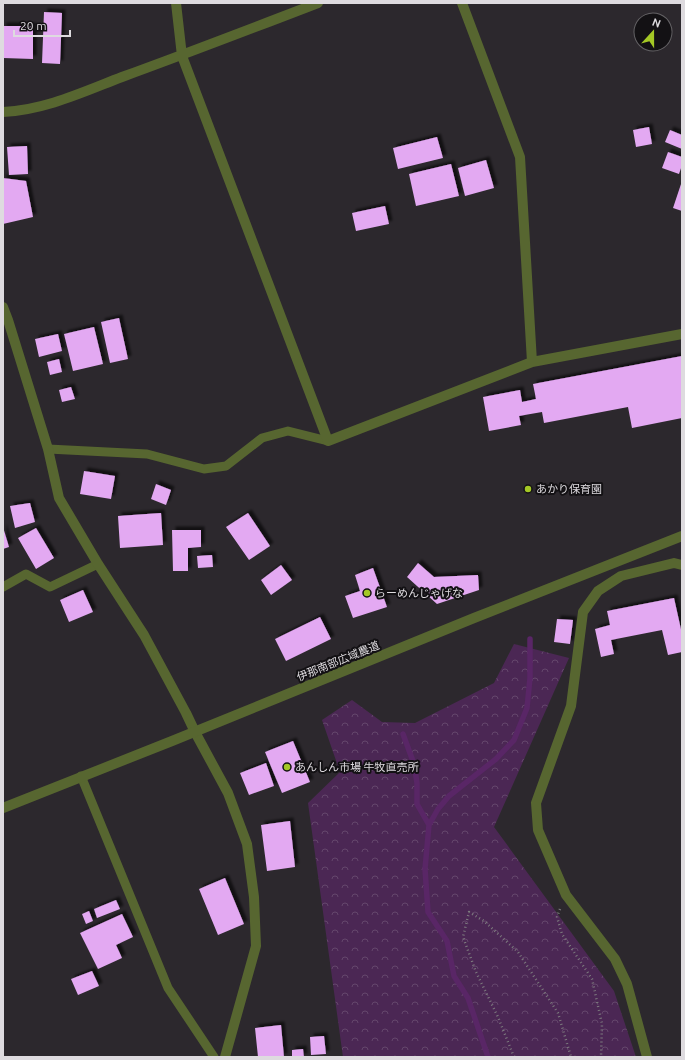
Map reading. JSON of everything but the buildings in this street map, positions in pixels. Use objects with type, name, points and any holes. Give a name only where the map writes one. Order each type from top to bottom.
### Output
[{"type":"street","points":[[176,3],[182,56],[328,441],[532,362],[682,334]]},
{"type":"street","points":[[3,112],[45,106],[182,56],[318,3]]},
{"type":"street","points":[[462,3],[520,157],[532,362]]},
{"type":"street","points":[[3,307],[5,320],[48,449],[59,498],[98,564],[144,635],[228,793],[246,844],[254,897],[256,946],[225,1057]]},
{"type":"street","name":"伊那南部広域農道","points":[[3,808],[195,732],[474,618],[682,536]]},
{"type":"street","points":[[647,1057],[627,984],[615,959],[566,895],[538,830],[536,802],[571,706],[583,612],[598,591],[621,576],[674,563],[682,565]]},
{"type":"lane","points":[[48,449],[147,454],[204,470],[226,466],[262,438],[288,430],[328,441]]},
{"type":"lane","points":[[3,588],[26,574],[50,587],[98,564]]},
{"type":"lane","points":[[81,776],[168,988],[214,1057]]},
{"type":"path","points":[[566,895],[557,916],[562,934],[592,979],[602,1024],[601,1057]]},
{"type":"path","points":[[514,1057],[498,1017],[476,972],[463,937],[469,912],[484,921],[518,952],[558,1013],[570,1057]]},
{"type":"green space","points":[[514,644],[569,658],[494,827],[614,991],[636,1057],[343,1057],[308,803],[340,772],[322,720],[352,700],[382,722],[415,723],[494,683]]},
{"type":"waterway","points":[[488,1057],[468,998],[454,976],[447,941],[428,912],[425,869],[429,825],[438,809],[449,796],[496,759],[514,740],[527,708],[530,678],[530,639]]},
{"type":"waterway","points":[[403,734],[414,764],[417,783],[417,804],[429,825]]},
{"type":"place","name":"あかり保育園","points":[[528,489]]},
{"type":"place","name":"らーめんじゃげな","points":[[367,593]]},
{"type":"place","name":"あんしん市場 牛牧直売所","points":[[287,767]]}]
